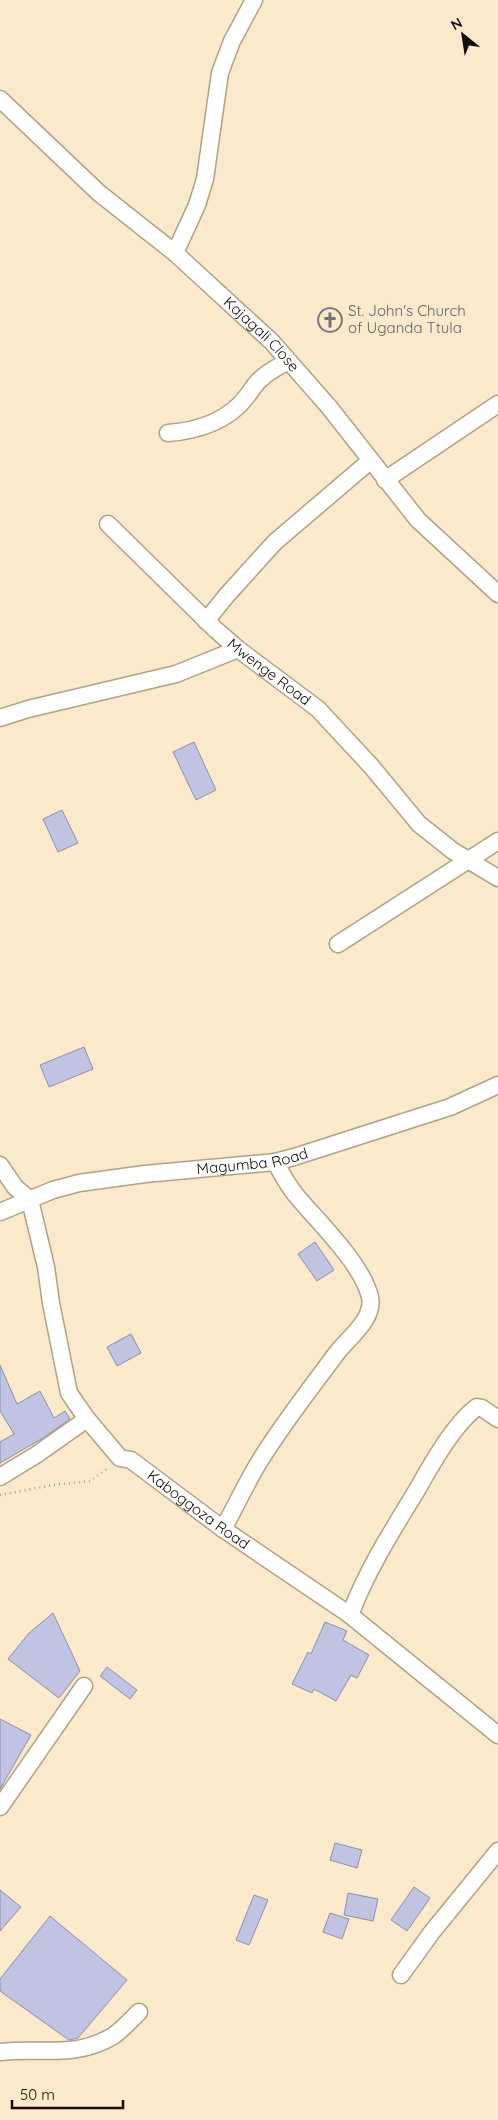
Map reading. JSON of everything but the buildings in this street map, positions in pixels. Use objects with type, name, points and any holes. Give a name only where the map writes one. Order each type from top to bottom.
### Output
[{"type":"street","points":[[175,252],[197,204],[205,179],[220,73],[232,41],[254,0]]},
{"type":"street","name":"Kajagali Close","points":[[0,99],[99,193],[175,252],[272,342],[329,407],[418,520],[498,594]]},
{"type":"street","points":[[168,433],[182,432],[212,423],[231,412],[247,397],[263,376],[288,361]]},
{"type":"street","points":[[385,480],[498,404]]},
{"type":"street","points":[[206,621],[275,542],[370,461]]},
{"type":"street","name":"Mwenge Road","points":[[108,524],[206,621],[238,649],[318,710],[371,766],[419,824],[469,860],[498,878]]},
{"type":"street","points":[[0,718],[28,709],[176,674],[238,649]]},
{"type":"street","points":[[338,944],[498,841]]},
{"type":"street","name":"Magumba Road","points":[[0,1212],[53,1190],[79,1183],[145,1174],[275,1162],[450,1106],[498,1085]]},
{"type":"street","points":[[223,1529],[260,1460],[286,1421],[340,1349],[366,1318],[371,1305],[371,1298],[364,1281],[337,1242],[294,1193],[275,1162]]},
{"type":"street","points":[[0,1165],[15,1187],[30,1200]]},
{"type":"street","name":"Kaboggoza Road","points":[[30,1200],[46,1267],[69,1393],[87,1419],[120,1458],[131,1460],[223,1529],[350,1615],[498,1735]]},
{"type":"street","points":[[350,1615],[372,1564],[434,1461],[452,1436],[477,1407],[482,1408],[498,1419]]},
{"type":"street","points":[[0,1477],[36,1455],[87,1419]]},
{"type":"street","points":[[0,1807],[84,1686]]},
{"type":"street","points":[[401,1975],[432,1932],[498,1851]]},
{"type":"street","points":[[0,2052],[73,2051],[93,2045],[114,2035],[139,2012]]},
{"type":"path","points":[[0,1495],[53,1485],[90,1481],[120,1458]]},
{"type":"place","name":"St. John's Church of Uganda Ttula","points":[[330,320]]}]
